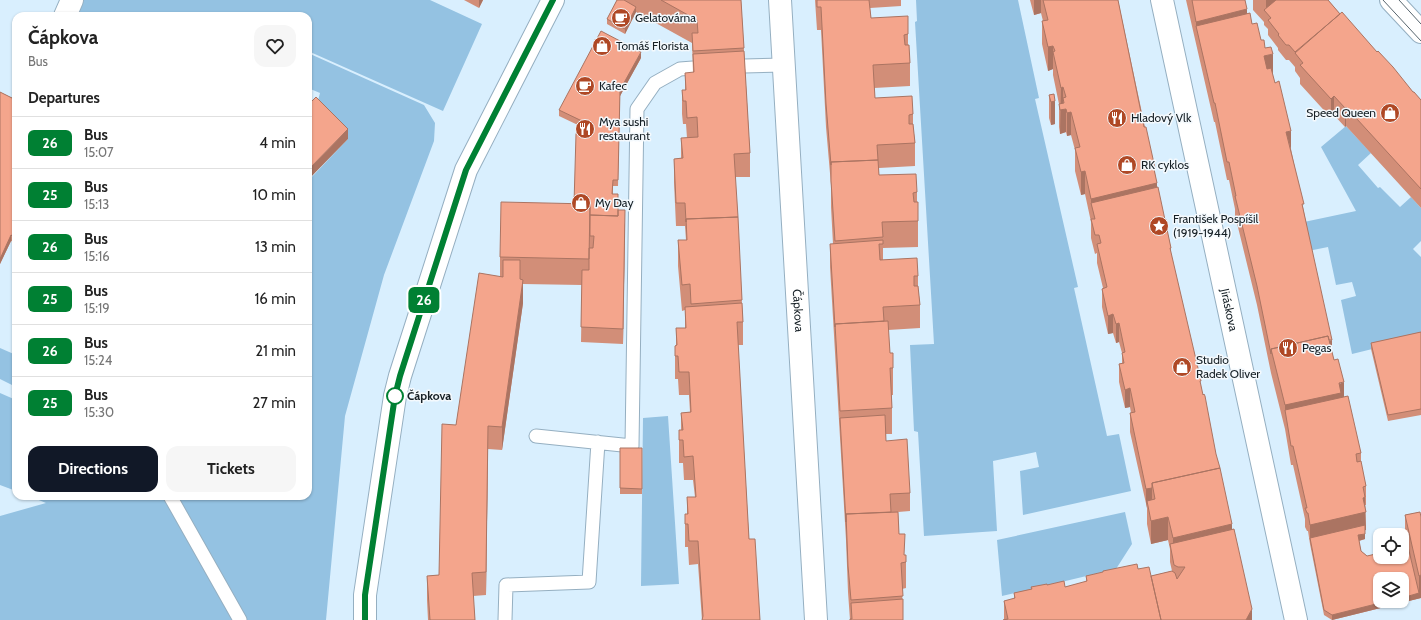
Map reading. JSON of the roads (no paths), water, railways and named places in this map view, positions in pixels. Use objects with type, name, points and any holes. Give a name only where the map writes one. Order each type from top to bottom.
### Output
[{"type":"street","points":[[67,12],[72,0]]},
{"type":"street","points":[[365,620],[365,595],[395,396],[400,376],[466,170],[553,0]]},
{"type":"street","name":"Čápkova","points":[[780,0],[816,620]]},
{"type":"street","name":"Jiráskova","points":[[1162,0],[1296,620]]},
{"type":"street","points":[[1391,0],[1421,32]]},
{"type":"lane","points":[[744,66],[783,65]]},
{"type":"lane","points":[[536,436],[632,446],[637,110],[655,83],[680,69],[693,68]]},
{"type":"lane","points":[[505,620],[506,585],[589,582],[598,442]]},
{"type":"lane","points":[[172,500],[240,620]]},
{"type":"tram line","points":[[1383,0],[1421,41]]},
{"type":"tram line","points":[[1399,0],[1421,24]]},
{"type":"place","name":"Gelatovárna","points":[[621,18]]},
{"type":"place","name":"Tomáš Florista","points":[[602,46]]},
{"type":"place","name":"Kafec","points":[[585,86]]},
{"type":"place","name":"Speed Queen","points":[[1390,113]]},
{"type":"place","name":"Hladový Vlk","points":[[1117,118]]},
{"type":"place","name":"Mya sushi restaurant","points":[[585,129]]},
{"type":"place","name":"RK cyklos","points":[[1127,165]]},
{"type":"place","name":"My Day","points":[[581,203]]},
{"type":"place","name":"František Pospíšil (1919-1944)","points":[[1159,226]]},
{"type":"place","name":"Pegas","points":[[1288,348]]},
{"type":"place","name":"Studio Radek Oliver","points":[[1182,367]]},
{"type":"place","name":"Čápkova","points":[[395,396]]}]
